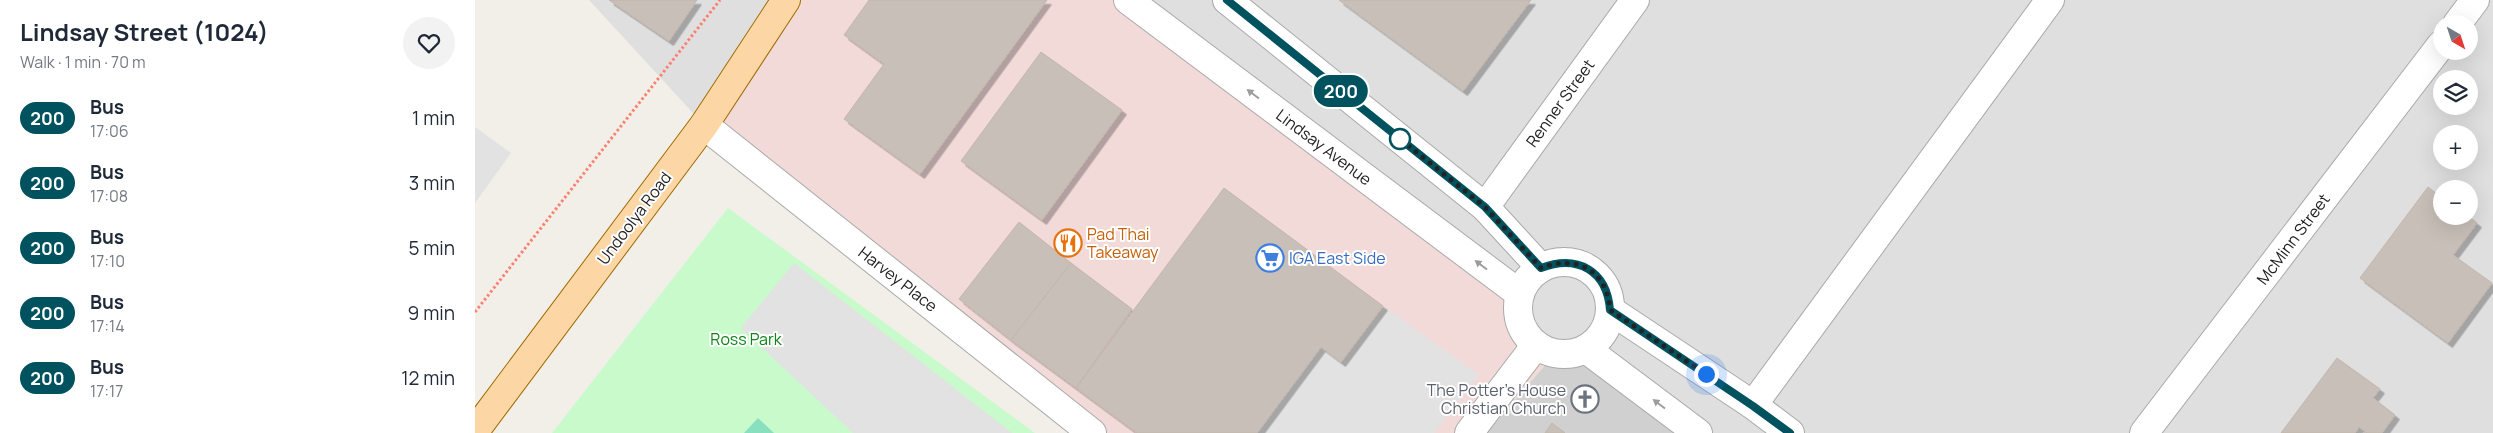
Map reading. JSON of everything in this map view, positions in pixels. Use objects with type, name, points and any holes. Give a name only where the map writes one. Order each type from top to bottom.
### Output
[{"type":"main road","name":"Undoolya Road","points":[[475,431],[704,125],[786,0]]},
{"type":"street","name":"Lindsay Avenue","points":[[1128,0],[1521,294]]},
{"type":"street","points":[[1227,0],[1485,207],[1541,268]]},
{"type":"street","name":"Renner Street","points":[[1485,207],[1635,0]]},
{"type":"street","points":[[1753,406],[2050,0]]},
{"type":"street","points":[[2464,15],[2475,0]]},
{"type":"street","name":"McMinn Street","points":[[2144,433],[2433,54]]},
{"type":"street","name":"Harvey Place","points":[[704,125],[1092,433]]},
{"type":"street","points":[[1569,262],[1582,266],[1594,273],[1609,296],[1610,310],[1607,326],[1598,340],[1586,349],[1572,354],[1557,354],[1537,345],[1523,330],[1519,318],[1521,294],[1525,284],[1541,268],[1554,263],[1569,262]]},
{"type":"street","points":[[1610,310],[1790,433]]},
{"type":"street","points":[[1469,433],[1537,345]]},
{"type":"street","points":[[1586,349],[1698,433]]},
{"type":"path","points":[[475,312],[720,0]]},
{"type":"shaded area","points":[[589,0],[2493,0],[2493,433],[1092,433],[704,125]]},
{"type":"shaded area","points":[[798,0],[1126,0],[1518,306],[1523,330],[1554,355],[1487,433],[1092,433],[704,125]]},
{"type":"shaded area","points":[[475,127],[511,153],[475,203]]},
{"type":"shaded area","points":[[794,263],[1012,433],[853,433],[741,328]]},
{"type":"shaded area","points":[[1383,306],[1479,375],[1434,433],[1257,433],[1321,347],[1341,362]]},
{"type":"shaded area","name":"The Potter's House Christian Church","points":[[1542,349],[1557,354],[1572,354],[1610,364],[1698,433],[1487,433],[1554,355]]},
{"type":"green space","name":"Ross Park","points":[[728,208],[1035,433],[552,433]]},
{"type":"green space","points":[[758,418],[774,433],[744,433]]},
{"type":"building","points":[[609,0],[697,0],[669,41]]},
{"type":"building","points":[[869,0],[1047,0],[920,174],[844,119],[884,64],[844,35]]},
{"type":"building","points":[[1339,0],[1531,0],[1463,91]]},
{"type":"building","points":[[1041,52],[1122,110],[1042,220],[961,161]]},
{"type":"building","points":[[2428,187],[2433,191],[2433,225],[2476,225],[2453,255],[2492,283],[2448,343],[2360,278]]},
{"type":"building","points":[[1224,188],[1383,306],[1341,362],[1321,347],[1257,433],[1137,433],[1076,388]]},
{"type":"building","points":[[1019,222],[1071,263],[1011,340],[959,299]]},
{"type":"building","points":[[1071,263],[1132,309],[1076,388],[1011,340]]},
{"type":"building","points":[[2337,358],[2380,389],[2373,398],[2395,415],[2382,433],[2367,433],[2359,427],[2355,433],[2281,433]]},
{"type":"building","points":[[1552,423],[1565,433],[1545,433]]},
{"type":"bus line","name":"200","points":[[1227,0],[1485,207],[1541,268],[1554,263],[1569,262],[1582,266],[1594,273],[1603,284],[1609,296],[1610,310],[1790,433]]},
{"type":"place","name":"Pad Thai Takeaway","points":[[1068,243]]},
{"type":"place","name":"IGA East Side","points":[[1270,258]]},
{"type":"place","name":"The Potter's House Christian Church","points":[[1585,399]]},
{"type":"route","points":[[1400,139],[1394,134],[1485,207],[1541,268],[1554,263],[1569,262],[1582,266],[1594,273],[1603,284],[1609,296],[1610,310],[1706,374]]}]
